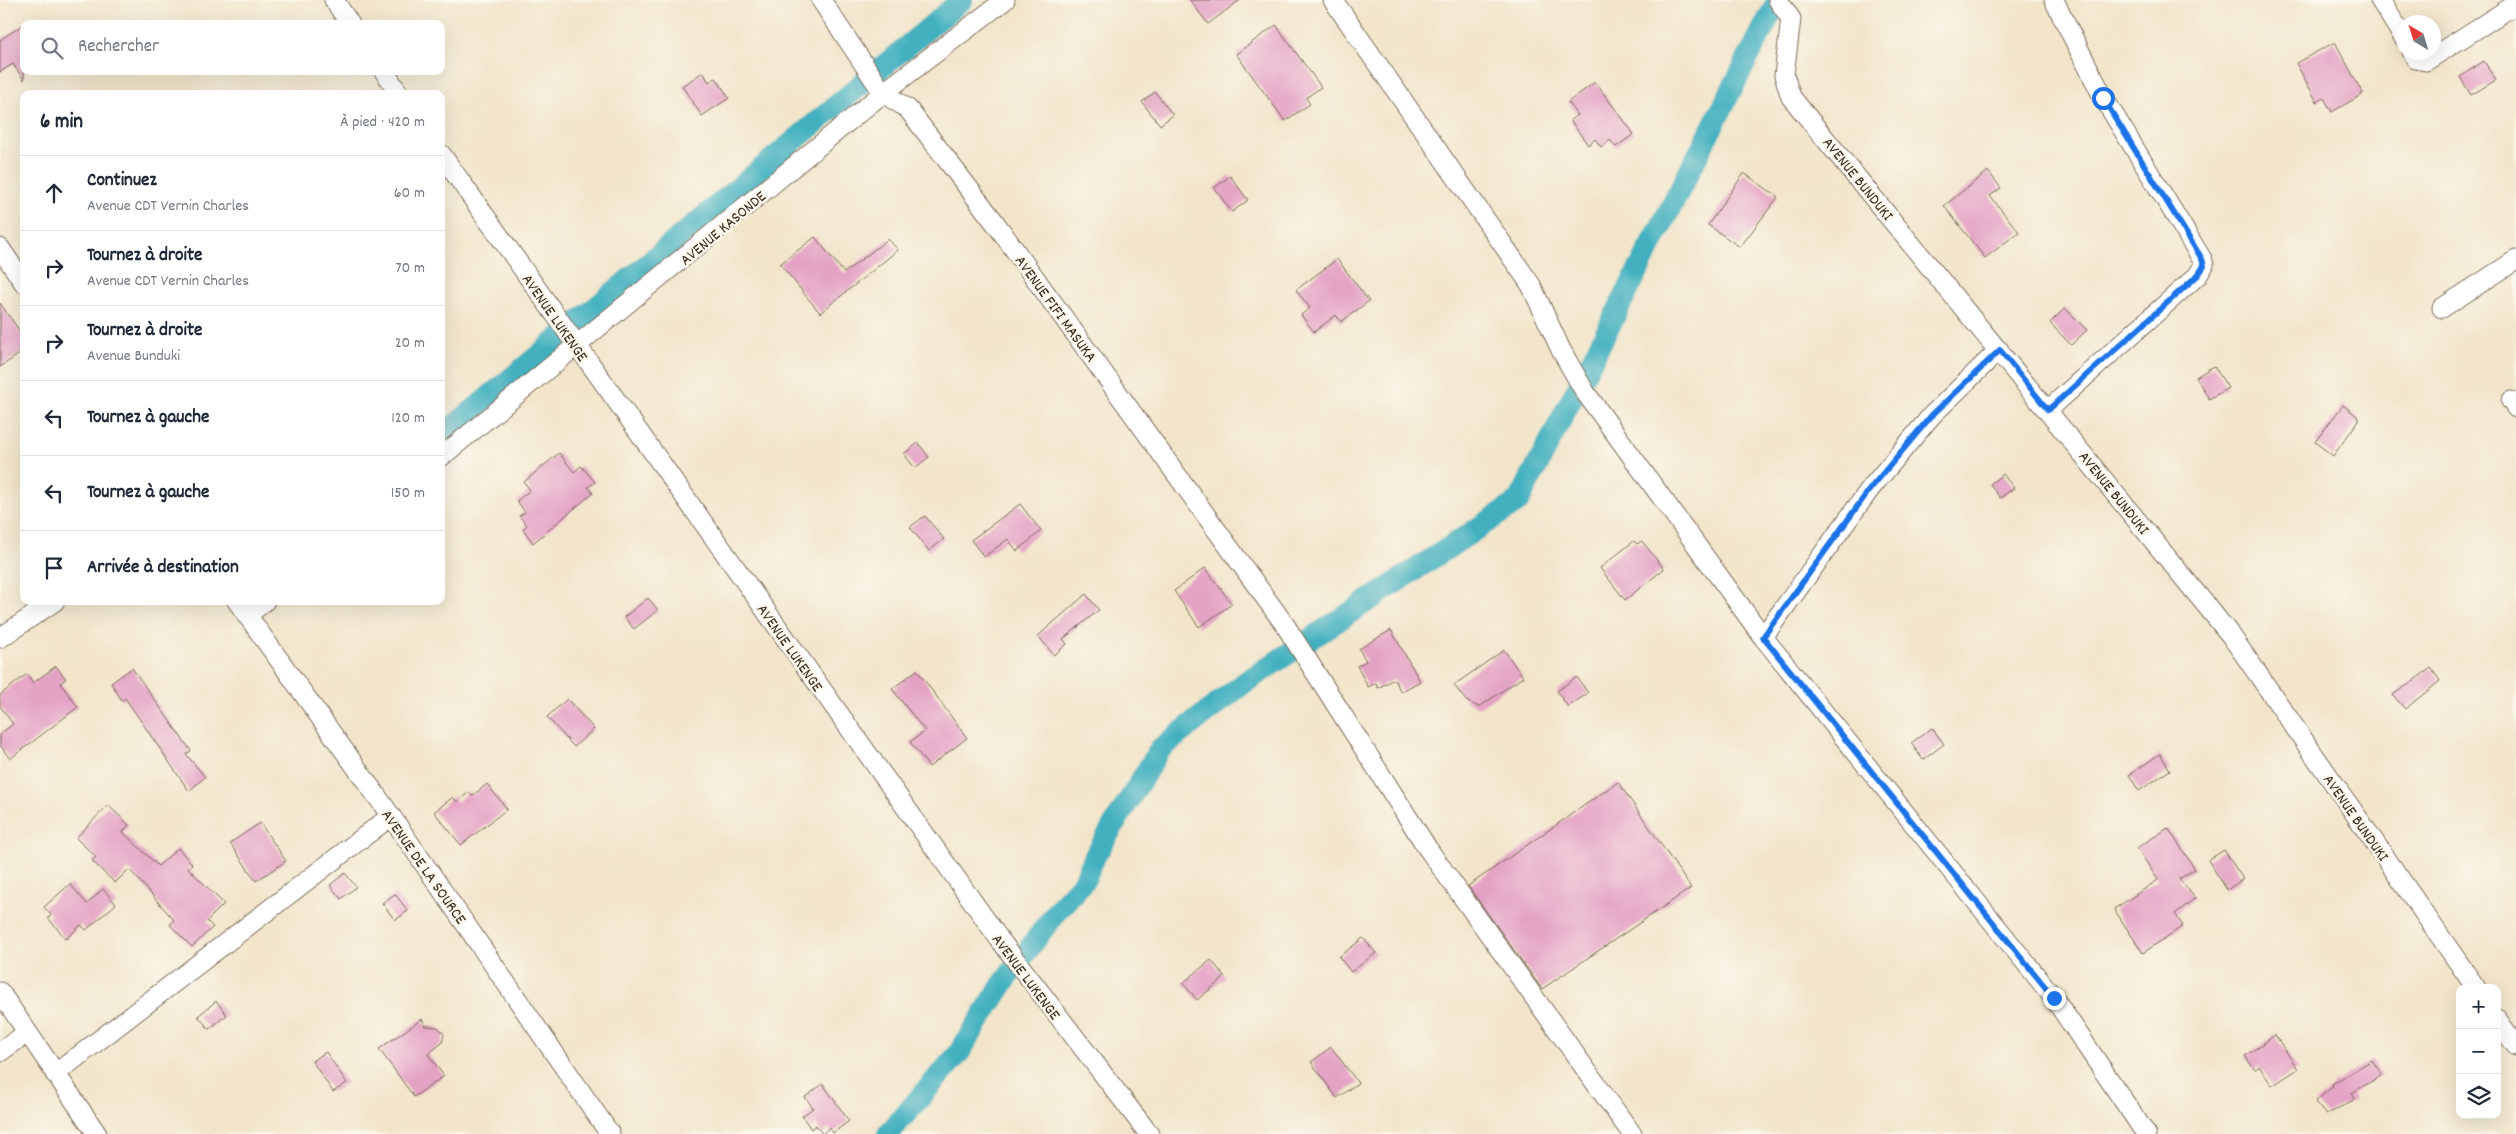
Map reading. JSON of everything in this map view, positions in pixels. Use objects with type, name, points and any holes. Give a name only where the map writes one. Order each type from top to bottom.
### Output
[{"type":"street","points":[[334,0],[347,20]]},
{"type":"street","name":"AVENUE FIFI MASUKA","points":[[821,0],[883,93],[908,109],[991,216],[1286,625],[1428,849],[1632,1134]]},
{"type":"street","name":"AVENUE KASONDE","points":[[445,455],[883,93],[1005,0]]},
{"type":"street","points":[[1333,0],[1531,285],[1561,350],[1585,392],[1763,637],[2054,998],[2146,1134]]},
{"type":"street","points":[[2048,410],[2198,275],[2204,266],[2202,259],[2103,98],[2054,0]]},
{"type":"street","points":[[2380,0],[2396,25]]},
{"type":"street","name":"AVENUE BUNDUKI","points":[[1779,2],[1791,19],[1784,75],[1791,96],[2000,350],[2232,637],[2473,984]]},
{"type":"street","points":[[2441,52],[2516,4]]},
{"type":"street","points":[[387,75],[396,90]]},
{"type":"street","name":"AVENUE LUKENGE","points":[[445,160],[576,347],[1000,940],[1149,1134]]},
{"type":"street","points":[[0,248],[20,277]]},
{"type":"street","points":[[2442,308],[2516,260]]},
{"type":"street","points":[[1763,637],[1870,489],[1932,415],[2000,350]]},
{"type":"street","points":[[0,638],[49,605]]},
{"type":"street","name":"AVENUE DE LA SOURCE","points":[[242,609],[391,816],[610,1134]]},
{"type":"street","points":[[55,1074],[391,816]]},
{"type":"street","points":[[0,992],[97,1134]]},
{"type":"street","points":[[2501,1025],[2516,1046]]},
{"type":"street","points":[[0,1052],[27,1033]]},
{"type":"building","points":[[1190,0],[1240,0],[1208,24]]},
{"type":"building","points":[[1276,25],[1321,87],[1306,98],[1310,104],[1285,121],[1236,54]]},
{"type":"building","points":[[20,27],[20,74],[13,64],[0,72],[0,40]]},
{"type":"building","points":[[2335,42],[2363,94],[2332,112],[2324,98],[2317,102],[2296,63]]},
{"type":"building","points":[[2484,61],[2496,80],[2471,95],[2460,77]]},
{"type":"building","points":[[703,72],[709,82],[716,78],[729,98],[702,116],[682,86]]},
{"type":"building","points":[[1595,82],[1634,134],[1616,147],[1610,140],[1601,147],[1595,139],[1588,145],[1570,120],[1578,115],[1568,102]]},
{"type":"building","points":[[1155,92],[1173,115],[1160,125],[1142,102]]},
{"type":"building","points":[[1988,171],[2001,188],[1990,196],[2019,232],[1985,258],[1944,206]]},
{"type":"building","points":[[1744,173],[1778,197],[1740,247],[1708,225]]},
{"type":"building","points":[[1230,176],[1248,200],[1232,212],[1214,188]]},
{"type":"building","points":[[815,237],[844,273],[888,239],[898,250],[820,313],[780,264]]},
{"type":"building","points":[[1337,259],[1369,301],[1341,322],[1336,315],[1314,332],[1301,315],[1310,308],[1296,290]]},
{"type":"building","points":[[0,303],[20,331],[20,354],[0,367]]},
{"type":"building","points":[[2065,308],[2087,330],[2071,345],[2050,323]]},
{"type":"building","points":[[2214,366],[2228,388],[2209,399],[2196,377]]},
{"type":"building","points":[[2343,405],[2357,416],[2359,420],[2333,456],[2315,442]]},
{"type":"building","points":[[918,443],[929,457],[915,468],[904,454]]},
{"type":"building","points":[[559,453],[574,472],[581,466],[595,482],[588,487],[593,493],[533,543],[523,529],[527,525],[519,516],[525,512],[517,501],[530,490],[524,482]]},
{"type":"building","points":[[2003,474],[2014,488],[2000,498],[1990,484]]},
{"type":"building","points":[[1020,504],[1041,531],[1017,551],[1008,539],[984,557],[971,540]]},
{"type":"building","points":[[925,516],[944,539],[929,551],[910,527]]},
{"type":"building","points":[[1634,541],[1637,544],[1642,541],[1664,569],[1625,600],[1600,568]]},
{"type":"building","points":[[1205,568],[1232,604],[1199,627],[1174,591]]},
{"type":"building","points":[[1086,594],[1099,610],[1063,639],[1067,644],[1054,655],[1038,636]]},
{"type":"building","points":[[648,598],[658,610],[634,629],[624,617]]},
{"type":"building","points":[[1391,630],[1420,681],[1401,692],[1394,679],[1378,688],[1376,683],[1368,687],[1357,666],[1366,661],[1359,649]]},
{"type":"building","points":[[1504,650],[1523,677],[1479,707],[1466,701],[1454,685]]},
{"type":"building","points":[[56,666],[66,679],[60,683],[78,707],[10,759],[0,745],[0,734],[13,724],[0,706],[0,695],[27,674],[33,683]]},
{"type":"building","points":[[132,668],[191,751],[186,754],[205,777],[189,791],[125,698],[122,701],[111,683]]},
{"type":"building","points":[[2431,668],[2440,681],[2405,709],[2393,695]]},
{"type":"building","points":[[917,670],[967,738],[929,767],[910,742],[925,731],[892,689]]},
{"type":"building","points":[[1577,677],[1588,693],[1568,707],[1557,691]]},
{"type":"building","points":[[567,699],[594,729],[574,747],[547,717]]},
{"type":"building","points":[[1932,728],[1944,744],[1923,760],[1911,743]]},
{"type":"building","points":[[2160,754],[2170,770],[2139,791],[2129,775]]},
{"type":"building","points":[[1618,782],[1691,888],[1542,989],[1468,886]]},
{"type":"building","points":[[487,784],[507,809],[461,845],[434,812],[453,797],[457,802],[469,792],[472,796]]},
{"type":"building","points":[[108,805],[129,825],[123,832],[158,866],[178,848],[192,864],[188,868],[224,904],[207,921],[213,927],[192,947],[170,925],[174,920],[129,869],[115,883],[92,861],[96,857],[76,838]]},
{"type":"building","points":[[260,823],[286,861],[256,881],[230,843]]},
{"type":"building","points":[[2168,828],[2195,869],[2179,879],[2195,898],[2175,914],[2183,926],[2143,953],[2114,909],[2158,880],[2137,848]]},
{"type":"building","points":[[2224,850],[2243,879],[2227,890],[2208,860]]},
{"type":"building","points":[[345,873],[356,887],[341,899],[330,885]]},
{"type":"building","points":[[70,884],[87,904],[103,889],[116,904],[86,930],[81,925],[66,939],[48,918],[51,915],[44,907]]},
{"type":"building","points":[[395,894],[408,911],[395,920],[382,903]]},
{"type":"building","points":[[1363,938],[1376,953],[1351,972],[1339,957]]},
{"type":"building","points":[[1211,960],[1225,977],[1197,1000],[1183,983]]},
{"type":"building","points":[[216,1001],[227,1015],[209,1029],[198,1016]]},
{"type":"building","points":[[422,1019],[426,1026],[438,1027],[444,1034],[442,1043],[428,1054],[444,1076],[414,1097],[379,1049]]},
{"type":"building","points":[[2275,1035],[2298,1069],[2272,1086],[2259,1066],[2255,1070],[2245,1056]]},
{"type":"building","points":[[1331,1047],[1358,1083],[1337,1098],[1311,1062]]},
{"type":"building","points":[[326,1052],[347,1083],[333,1092],[312,1061]]},
{"type":"building","points":[[2372,1060],[2382,1075],[2352,1093],[2355,1099],[2326,1115],[2315,1102],[2333,1086],[2332,1084]]},
{"type":"building","points":[[823,1084],[849,1121],[833,1133],[829,1128],[822,1134],[816,1125],[811,1129],[802,1116],[813,1108],[805,1097]]},
{"type":"waterway","points":[[445,434],[962,0]]},
{"type":"waterway","points":[[888,1134],[959,1053],[1002,985],[1056,912],[1084,881],[1095,856],[1160,749],[1244,683],[1519,501],[1778,0]]},
{"type":"route","points":[[2054,998],[1763,637],[1870,489],[1932,415],[2000,350],[2048,410],[2198,275],[2204,266],[2202,259],[2103,98]]}]
